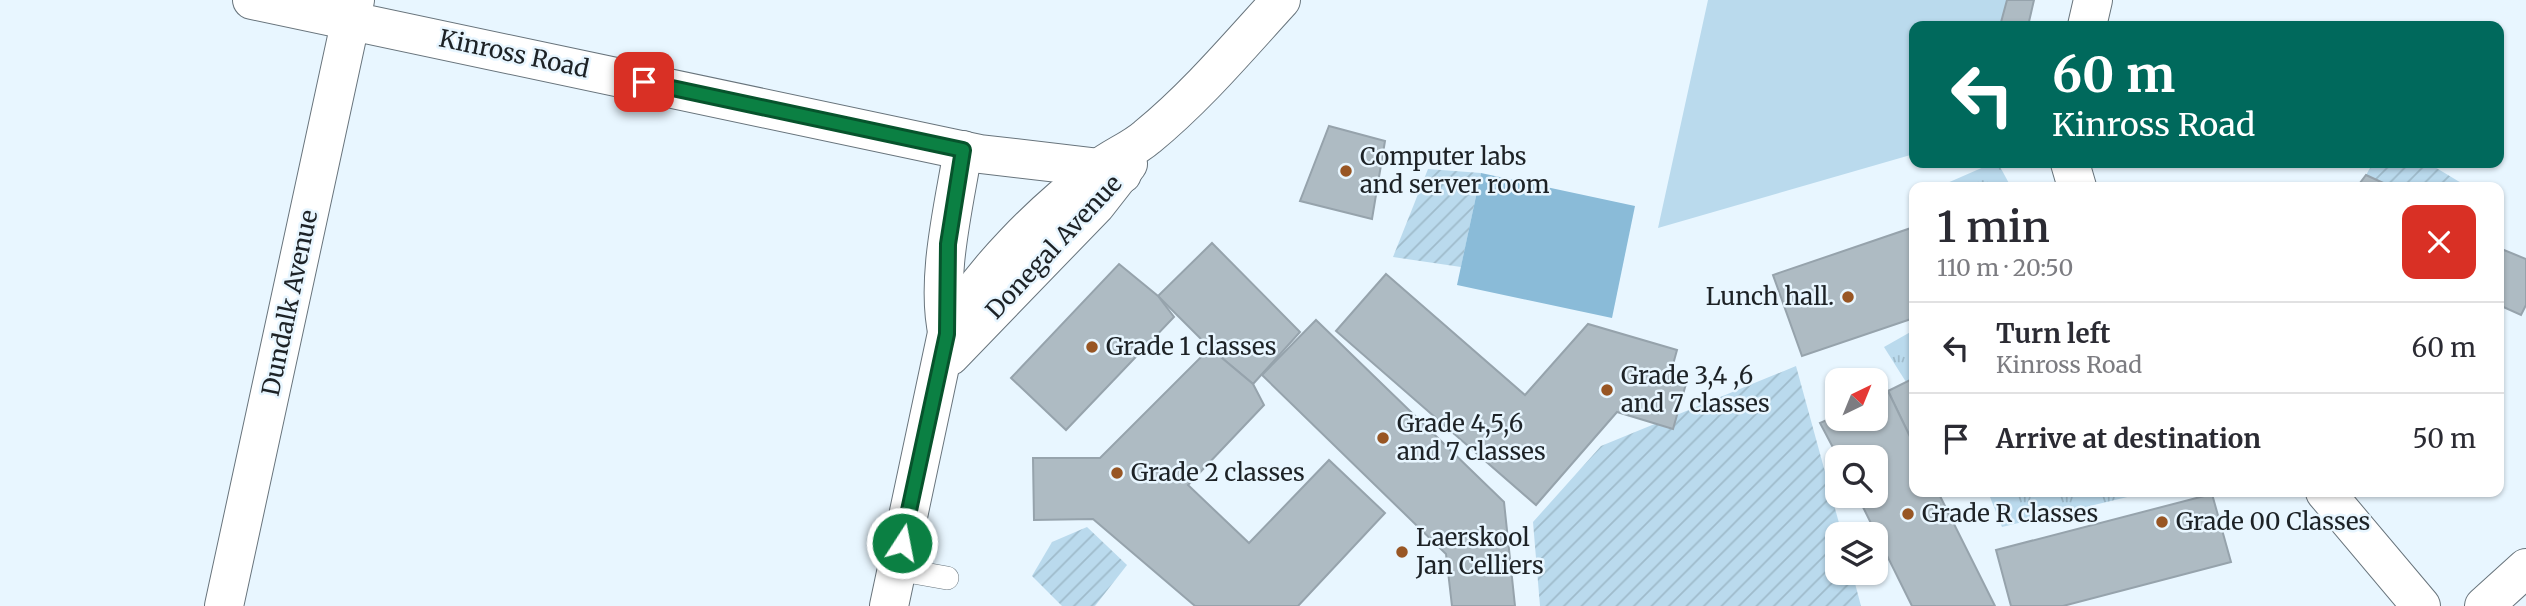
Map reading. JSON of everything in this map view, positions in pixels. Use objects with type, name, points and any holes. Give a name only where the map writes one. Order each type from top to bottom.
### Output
[{"type":"street","name":"Kinross Road","points":[[252,0],[353,10],[972,152],[1111,171]]},
{"type":"street","name":"Donegal Avenue","points":[[889,606],[948,350],[978,286],[1082,199],[1145,139],[1281,0]]},
{"type":"street","points":[[2088,21],[2093,0]]},
{"type":"street","name":"Dundalk Avenue","points":[[224,606],[353,10]]},
{"type":"street","name":"Kinross Road","points":[[972,152],[1082,199]]},
{"type":"street","name":"Donegal Avenue","points":[[948,350],[948,244],[972,152]]},
{"type":"street","points":[[2329,497],[2421,606]]},
{"type":"street","points":[[2484,606],[2526,568]]},
{"type":"lane","points":[[897,569],[947,578]]},
{"type":"green space","points":[[1708,0],[2007,0],[2001,21],[1909,21],[1909,155],[1658,228]]},
{"type":"green space","points":[[1982,168],[2001,168],[2008,182],[1949,182]]},
{"type":"green space","points":[[2370,168],[2436,168],[2460,182],[2378,182],[2366,175]]},
{"type":"green space","points":[[1428,169],[1481,173],[1461,267],[1393,257]]},
{"type":"green space","points":[[1909,333],[1909,380],[1906,382],[1884,347]]},
{"type":"green space","points":[[1796,366],[1825,472],[1825,508],[1835,508],[1839,522],[1825,522],[1825,585],[1855,585],[1861,606],[1540,606],[1533,522],[1601,446]]},
{"type":"green space","points":[[1990,497],[2127,497],[2002,527]]},
{"type":"green space","points":[[1087,527],[1127,565],[1095,606],[1062,606],[1032,576],[1052,542]]},
{"type":"shaded area","points":[[1481,173],[1635,206],[1612,318],[1457,285]]},
{"type":"building","points":[[2007,0],[2034,0],[2029,21],[2001,21]]},
{"type":"building","name":"Computer labs and server room","points":[[1329,126],[1385,141],[1372,219],[1300,201]]},
{"type":"building","points":[[2366,175],[2381,182],[2361,182]]},
{"type":"building","name":"Lunch hall.","points":[[1909,229],[1909,320],[1802,356],[1773,275]]},
{"type":"building","name":"Grade 1 classes","points":[[1212,243],[1300,332],[1253,384],[1210,348],[1158,296]]},
{"type":"building","points":[[2504,250],[2526,259],[2526,305],[2521,315],[2504,307]]},
{"type":"building","name":"Grade 1 classes","points":[[1119,264],[1158,296],[1174,317],[1066,430],[1011,378]]},
{"type":"building","name":"Grade 3,4 ,6 and 7 classes","points":[[1386,274],[1525,395],[1588,324],[1677,350],[1669,379],[1686,384],[1673,429],[1617,412],[1536,505],[1336,331]]},
{"type":"building","name":"Grade 4,5,6 and 7 classes","points":[[1316,320],[1504,502],[1515,606],[1452,606],[1446,554],[1262,375]]},
{"type":"building","name":"Grade 2 classes","points":[[1210,348],[1253,384],[1264,405],[1188,485],[1249,543],[1329,460],[1385,513],[1298,606],[1195,606],[1093,519],[1034,520],[1033,458],[1100,458]]},
{"type":"building","points":[[1909,380],[1909,435],[1888,391]]},
{"type":"building","name":"Grade R classes","points":[[1888,391],[1909,435],[1909,497],[1940,497],[1995,606],[1912,606],[1888,558],[1888,522],[1870,522],[1863,508],[1888,508],[1888,445],[1832,445],[1820,423],[1825,421],[1825,431],[1888,431]]},
{"type":"building","name":"Grade 00 Classes","points":[[2200,497],[2213,497],[2231,562],[2063,606],[2011,606],[1996,550]]},
{"type":"place","name":"Computer labs and server room","points":[[1346,171]]},
{"type":"place","name":"Lunch hall.","points":[[1848,297]]},
{"type":"place","name":"Grade 1 classes","points":[[1092,347]]},
{"type":"place","name":"Grade 3,4 ,6 and 7 classes","points":[[1607,390]]},
{"type":"place","name":"Grade 4,5,6 and 7 classes","points":[[1383,438]]},
{"type":"place","name":"Grade 2 classes","points":[[1117,473]]},
{"type":"place","name":"Grade R classes","points":[[1908,514]]},
{"type":"place","name":"Grade 00 Classes","points":[[2162,522]]},
{"type":"place","name":"Laerskool Jan Celliers","points":[[1402,552]]},
{"type":"route","points":[[644,82],[963,150],[948,244],[945,289],[947,334],[902,543]]}]
